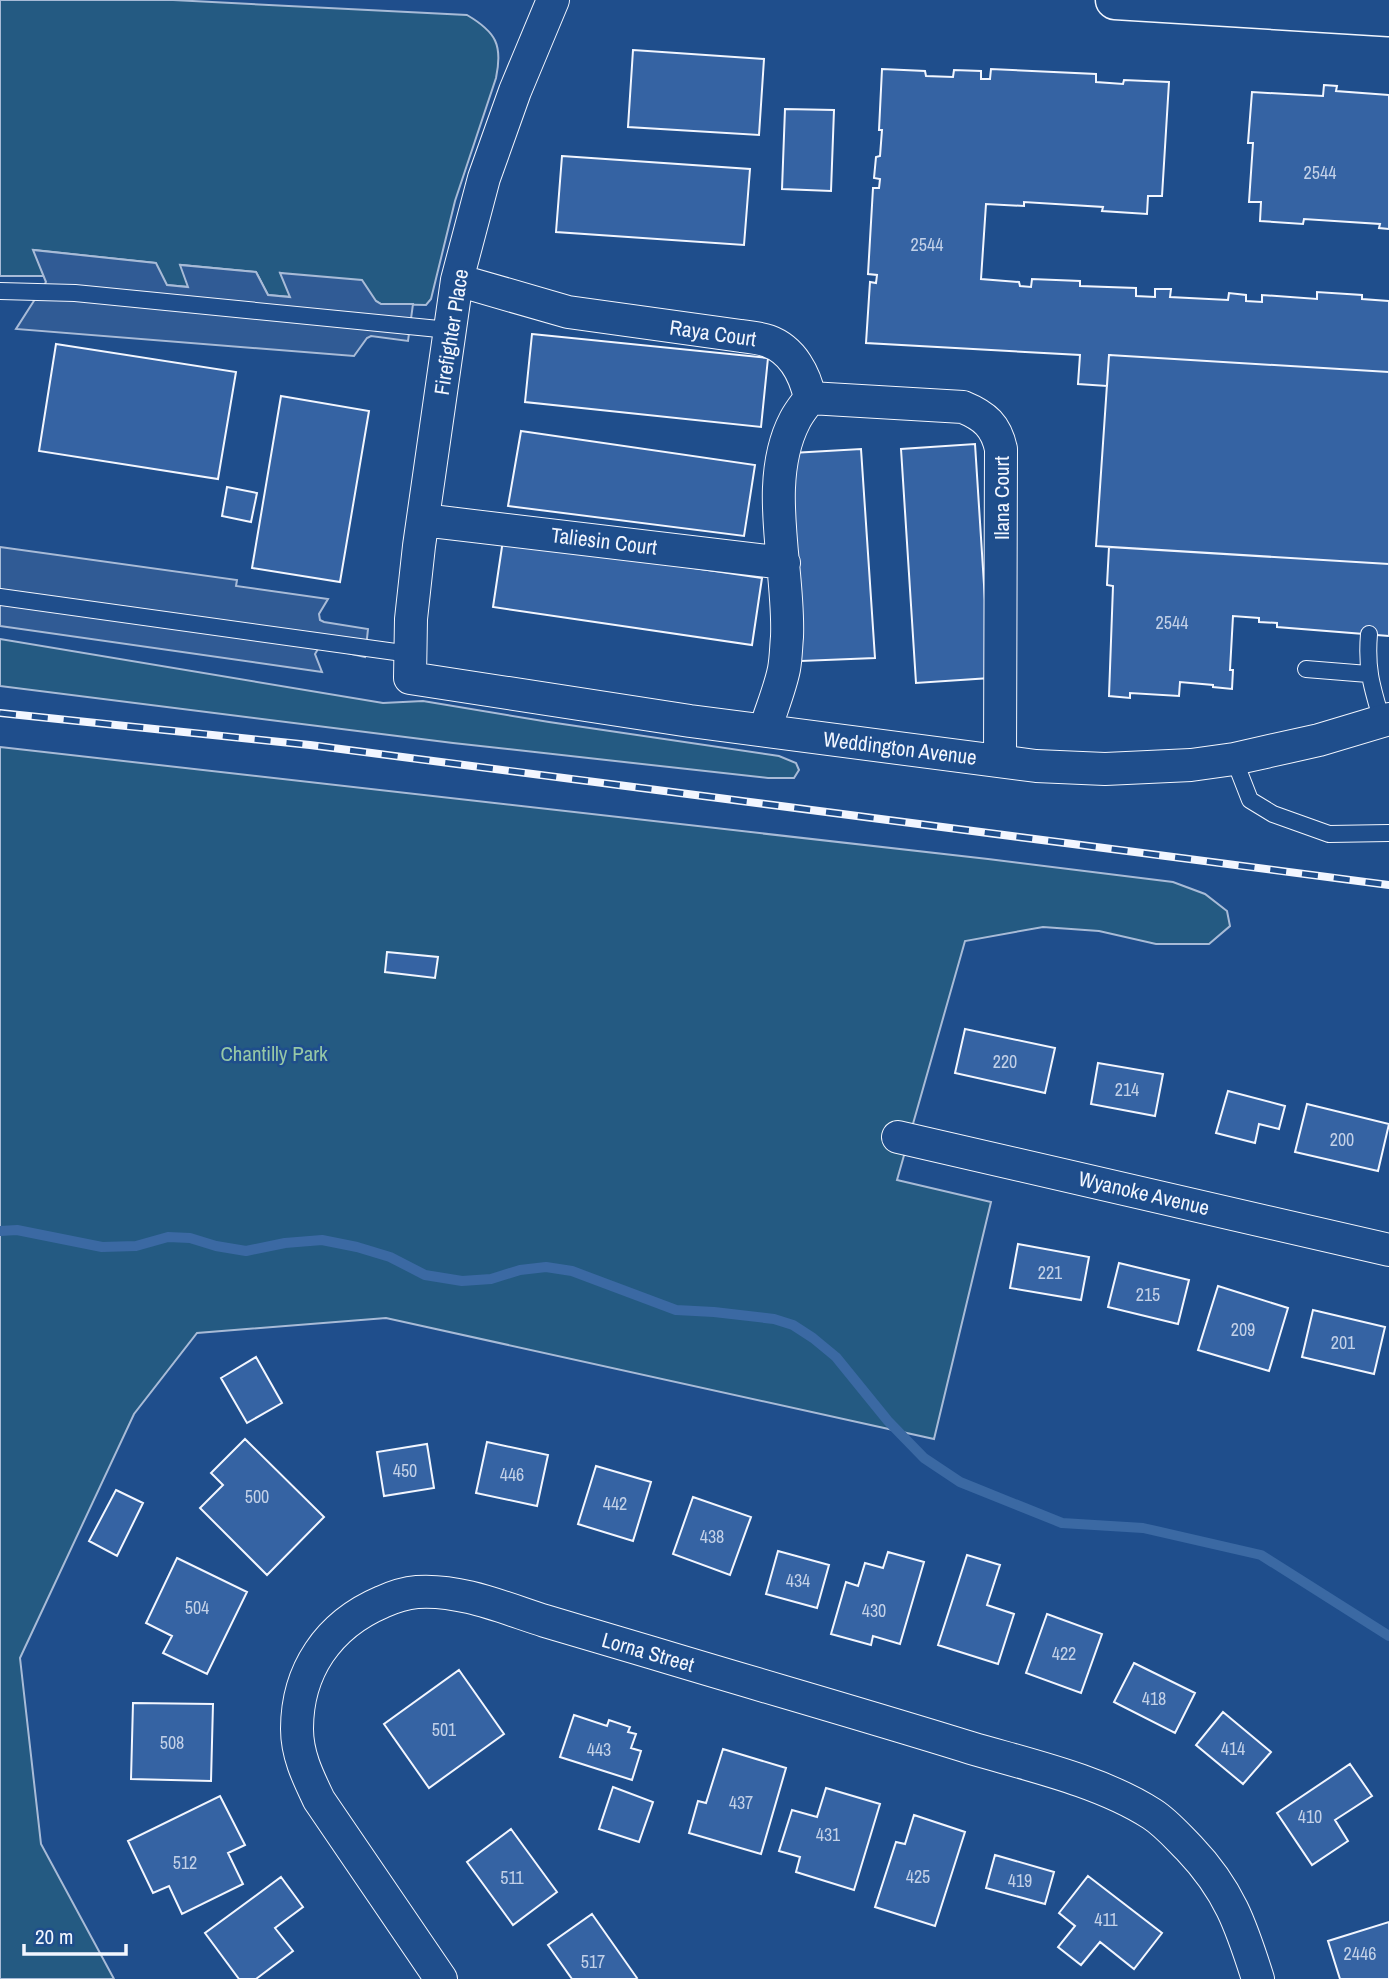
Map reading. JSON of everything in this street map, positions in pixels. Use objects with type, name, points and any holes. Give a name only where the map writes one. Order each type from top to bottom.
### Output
[{"type":"main road","points":[[1115,0],[1389,17]]},
{"type":"street","name":"Firefighter Place","points":[[410,666],[411,619],[423,520],[457,280],[484,177],[515,91],[553,0]]},
{"type":"street","name":"Raya Court","points":[[457,280],[568,312],[768,341],[791,357],[802,372],[810,398]]},
{"type":"street","points":[[765,730],[784,670],[787,634],[778,502],[779,476],[788,437],[795,420],[810,398]]},
{"type":"street","name":"Ilana Court","points":[[810,398],[963,407],[977,413],[991,424],[999,436],[1000,761]]},
{"type":"street","name":"Taliesin Court","points":[[423,520],[784,562]]},
{"type":"street","name":"Weddington Avenue","points":[[410,666],[690,721],[1000,761],[1105,769],[1191,765],[1234,759],[1319,740],[1386,720]]},
{"type":"street","name":"Wyanoke Avenue","points":[[898,1138],[1389,1250]]},
{"type":"street","name":"Lorna Street","points":[[442,1979],[319,1800],[303,1767],[297,1732],[300,1695],[313,1662],[334,1632],[363,1610],[396,1596],[414,1592],[468,1597],[899,1725],[1108,1791],[1152,1814],[1171,1829],[1205,1864],[1232,1906],[1258,1979]]},
{"type":"lane","points":[[0,290],[75,293],[449,330]]},
{"type":"lane","points":[[0,597],[410,666]]},
{"type":"lane","points":[[1369,634],[1368,674],[1386,720]]},
{"type":"lane","points":[[1306,669],[1368,674]]},
{"type":"lane","points":[[1234,759],[1250,800],[1273,814],[1329,834],[1389,833]]},
{"type":"green space","points":[[0,0],[173,0],[467,15],[477,21],[495,40],[498,67],[455,201],[431,299],[426,305],[381,304],[281,273],[291,297],[268,295],[256,272],[181,265],[189,287],[166,285],[155,263],[34,250],[44,276],[0,276]]},
{"type":"green space","points":[[0,639],[383,703],[423,701],[779,756],[796,763],[799,770],[794,778],[768,778],[453,743],[0,686]]},
{"type":"green space","name":"Chantilly Park","points":[[0,747],[1173,882],[1205,894],[1227,911],[1230,926],[1209,944],[1156,944],[1099,931],[1043,927],[965,941],[897,1180],[991,1202],[934,1439],[386,1318],[197,1333],[134,1414],[20,1658],[41,1844],[114,1979],[0,1979]]},
{"type":"shaded area","points":[[33,250],[156,263],[167,285],[188,287],[180,265],[256,272],[268,295],[290,297],[280,273],[362,280],[381,304],[413,304],[408,341],[371,336],[354,356],[16,329],[46,282]]},
{"type":"shaded area","points":[[0,547],[237,580],[236,586],[328,599],[319,614],[320,620],[368,629],[365,657],[325,648],[318,649],[315,654],[322,672],[0,626]]},
{"type":"building","points":[[633,50],[764,59],[759,135],[628,127]]},
{"type":"building","points":[[882,69],[925,71],[926,76],[953,77],[954,70],[981,71],[981,79],[990,79],[991,69],[1096,74],[1096,82],[1123,84],[1124,80],[1169,82],[1162,196],[1148,196],[1147,214],[1102,211],[1103,207],[1024,202],[1024,206],[986,204],[981,279],[1019,282],[1020,286],[1031,287],[1032,279],[1080,281],[1080,286],[1136,288],[1136,296],[1155,297],[1155,289],[1171,289],[1170,297],[1228,300],[1229,293],[1246,295],[1246,301],[1262,302],[1262,295],[1317,299],[1317,292],[1362,295],[1362,299],[1389,301],[1389,372],[1109,355],[1107,386],[1078,384],[1080,355],[866,343],[870,282],[876,283],[877,275],[868,274],[873,188],[879,188],[880,179],[874,178],[876,157],[880,156],[882,130],[879,130]]},
{"type":"building","points":[[1324,85],[1337,86],[1336,91],[1389,95],[1389,229],[1379,228],[1380,224],[1304,219],[1303,224],[1260,221],[1261,202],[1249,202],[1253,143],[1248,143],[1252,92],[1323,96]]},
{"type":"building","points":[[785,109],[834,110],[831,191],[782,189]]},
{"type":"building","points":[[562,156],[750,169],[744,245],[556,232]]},
{"type":"building","points":[[532,334],[768,358],[761,427],[525,402]]},
{"type":"building","points":[[56,344],[236,372],[218,479],[39,451]]},
{"type":"building","points":[[1109,355],[1389,372],[1389,564],[1096,546]]},
{"type":"building","points":[[281,396],[369,411],[340,582],[252,568]]},
{"type":"building","points":[[521,431],[755,465],[744,536],[508,506]]},
{"type":"building","points":[[975,444],[990,678],[916,683],[901,449]]},
{"type":"building","points":[[861,449],[875,658],[801,661],[792,453]]},
{"type":"building","points":[[227,487],[257,493],[251,522],[222,516]]},
{"type":"building","points":[[503,540],[762,578],[752,645],[493,607]]},
{"type":"building","points":[[1109,547],[1389,564],[1389,636],[1277,627],[1277,623],[1259,622],[1259,618],[1233,616],[1230,670],[1233,670],[1232,689],[1180,682],[1179,696],[1130,693],[1130,698],[1109,696],[1113,586],[1107,585]]},
{"type":"building","points":[[387,952],[438,957],[435,978],[385,972]]},
{"type":"building","points":[[965,1029],[1055,1048],[1045,1093],[955,1073]]},
{"type":"building","points":[[1098,1063],[1163,1074],[1155,1116],[1091,1104]]},
{"type":"building","points":[[1228,1091],[1285,1106],[1279,1129],[1259,1124],[1255,1143],[1216,1133]]},
{"type":"building","points":[[1307,1104],[1389,1124],[1378,1171],[1295,1152]]},
{"type":"building","points":[[1018,1244],[1089,1257],[1081,1300],[1010,1288]]},
{"type":"building","points":[[1119,1263],[1189,1280],[1178,1324],[1108,1307]]},
{"type":"building","points":[[1218,1286],[1288,1308],[1269,1371],[1198,1350]]},
{"type":"building","points":[[1313,1310],[1385,1327],[1374,1374],[1302,1357]]},
{"type":"building","points":[[256,1357],[282,1403],[247,1423],[221,1378]]},
{"type":"building","points":[[245,1439],[324,1517],[267,1575],[200,1508],[223,1485],[211,1473]]},
{"type":"building","points":[[487,1442],[548,1455],[537,1506],[476,1493]]},
{"type":"building","points":[[427,1444],[434,1488],[384,1496],[377,1452]]},
{"type":"building","points":[[596,1466],[651,1482],[633,1541],[578,1524]]},
{"type":"building","points":[[116,1490],[143,1503],[117,1556],[89,1541]]},
{"type":"building","points":[[693,1497],[751,1517],[730,1575],[673,1554]]},
{"type":"building","points":[[778,1551],[829,1565],[817,1608],[766,1594]]},
{"type":"building","points":[[888,1552],[924,1562],[900,1644],[873,1636],[871,1645],[831,1634],[846,1582],[858,1586],[865,1563],[883,1568]]},
{"type":"building","points":[[967,1555],[1000,1565],[987,1605],[1014,1614],[998,1664],[938,1645]]},
{"type":"building","points":[[177,1558],[247,1592],[207,1674],[163,1653],[172,1636],[146,1623]]},
{"type":"building","points":[[1047,1614],[1102,1634],[1081,1693],[1026,1673]]},
{"type":"building","points":[[1134,1663],[1195,1693],[1175,1733],[1114,1702]]},
{"type":"building","points":[[459,1670],[504,1734],[429,1788],[384,1724]]},
{"type":"building","points":[[133,1703],[213,1704],[211,1781],[131,1779]]},
{"type":"building","points":[[1223,1712],[1271,1752],[1243,1784],[1196,1745]]},
{"type":"building","points":[[574,1715],[607,1726],[609,1720],[630,1727],[628,1732],[636,1734],[631,1748],[641,1751],[632,1780],[560,1757]]},
{"type":"building","points":[[723,1749],[786,1768],[761,1854],[689,1833],[698,1801],[706,1803]]},
{"type":"building","points":[[1350,1764],[1372,1796],[1335,1820],[1348,1841],[1312,1865],[1277,1813]]},
{"type":"building","points":[[613,1787],[653,1802],[639,1842],[599,1829]]},
{"type":"building","points":[[826,1788],[880,1804],[854,1890],[796,1872],[800,1857],[779,1851],[792,1810],[817,1817]]},
{"type":"building","points":[[220,1796],[245,1845],[228,1853],[243,1884],[182,1914],[169,1886],[153,1893],[128,1841]]},
{"type":"building","points":[[914,1815],[965,1832],[935,1926],[875,1907],[896,1842],[905,1844]]},
{"type":"building","points":[[511,1829],[557,1892],[513,1925],[467,1862]]},
{"type":"building","points":[[995,1855],[1054,1872],[1045,1904],[986,1888]]},
{"type":"building","points":[[1088,1876],[1162,1933],[1134,1969],[1100,1942],[1081,1965],[1058,1947],[1075,1926],[1059,1913]]},
{"type":"building","points":[[281,1877],[303,1907],[275,1928],[293,1951],[256,1979],[239,1979],[205,1933]]},
{"type":"building","points":[[592,1914],[637,1978],[572,1979],[548,1945]]},
{"type":"building","points":[[1389,1922],[1389,1979],[1340,1979],[1328,1941]]},
{"type":"waterway","points":[[0,1231],[17,1230],[102,1247],[136,1246],[168,1237],[190,1238],[246,1251],[285,1243],[322,1240],[390,1257],[425,1275],[462,1281],[491,1279],[520,1270],[546,1267],[572,1271],[676,1310],[774,1319],[793,1325],[836,1357],[888,1421],[924,1458],[960,1482],[1062,1523],[1143,1528],[1261,1555],[1389,1636]]},
{"type":"railway","points":[[0,713],[310,745],[1389,885]]}]
